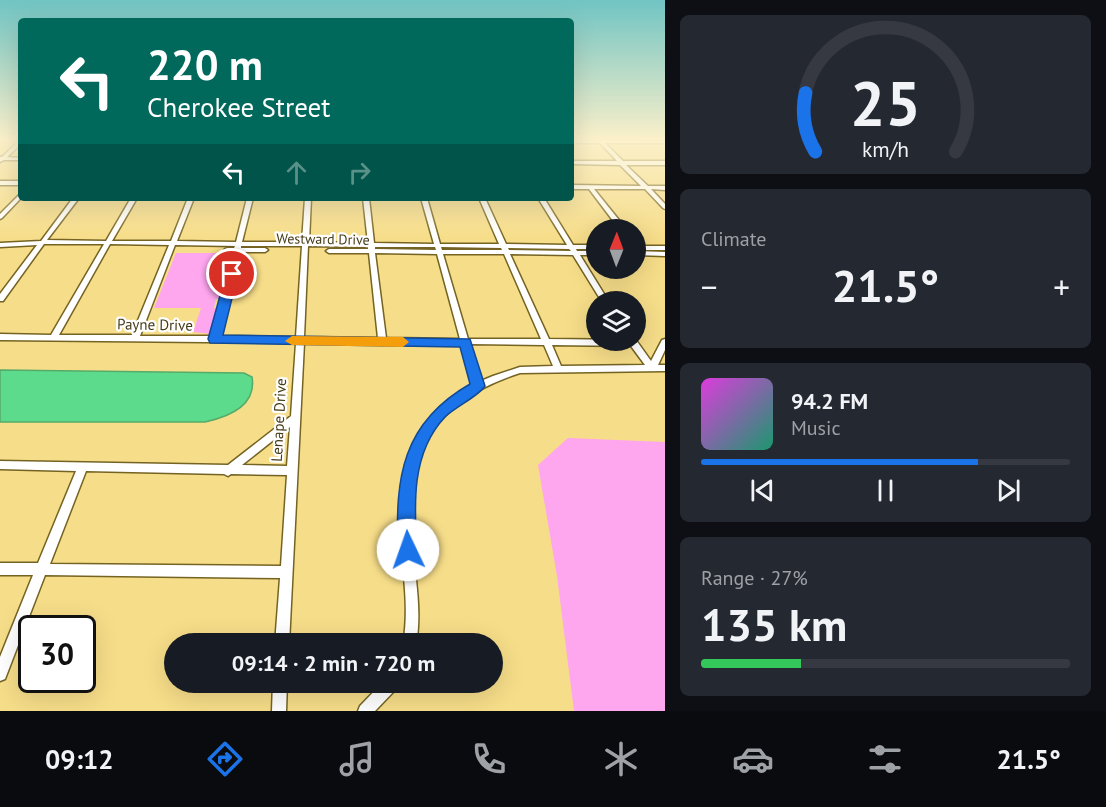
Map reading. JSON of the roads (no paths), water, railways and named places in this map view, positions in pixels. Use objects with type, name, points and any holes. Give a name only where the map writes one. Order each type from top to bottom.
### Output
[{"type":"street","points":[[632,173],[665,207]]},
{"type":"street","points":[[0,183],[18,183]]},
{"type":"street","points":[[574,187],[665,188]]},
{"type":"street","points":[[590,187],[615,219]]},
{"type":"street","points":[[0,217],[18,198]]},
{"type":"street","points":[[0,298],[3,290],[74,201]]},
{"type":"street","points":[[53,338],[132,201]]},
{"type":"street","points":[[135,338],[190,201]]},
{"type":"street","points":[[215,339],[249,201]]},
{"type":"street","name":"Lenape Drive","points":[[283,633],[308,201]]},
{"type":"street","points":[[366,201],[382,342]]},
{"type":"street","points":[[425,201],[478,386]]},
{"type":"street","points":[[483,201],[558,368]]},
{"type":"street","points":[[543,201],[599,291]]},
{"type":"street","name":"Westward Drive","points":[[0,244],[586,252]]},
{"type":"street","name":"Westward Drive","points":[[573,250],[586,248]]},
{"type":"street","points":[[646,248],[665,248]]},
{"type":"street","points":[[646,250],[665,254]]},
{"type":"street","name":"Payne Drive","points":[[0,337],[586,343]]},
{"type":"street","points":[[652,368],[665,342]]},
{"type":"street","points":[[639,351],[652,368]]},
{"type":"street","points":[[410,633],[412,611],[405,503],[415,452],[426,429],[439,414],[455,399],[478,386],[520,370],[665,368]]},
{"type":"street","points":[[227,471],[295,418]]},
{"type":"street","points":[[0,465],[293,471]]},
{"type":"street","points":[[0,674],[83,466]]},
{"type":"street","points":[[0,569],[286,572]]},
{"type":"street","points":[[279,711],[280,693]]},
{"type":"street","points":[[365,711],[382,693]]}]
